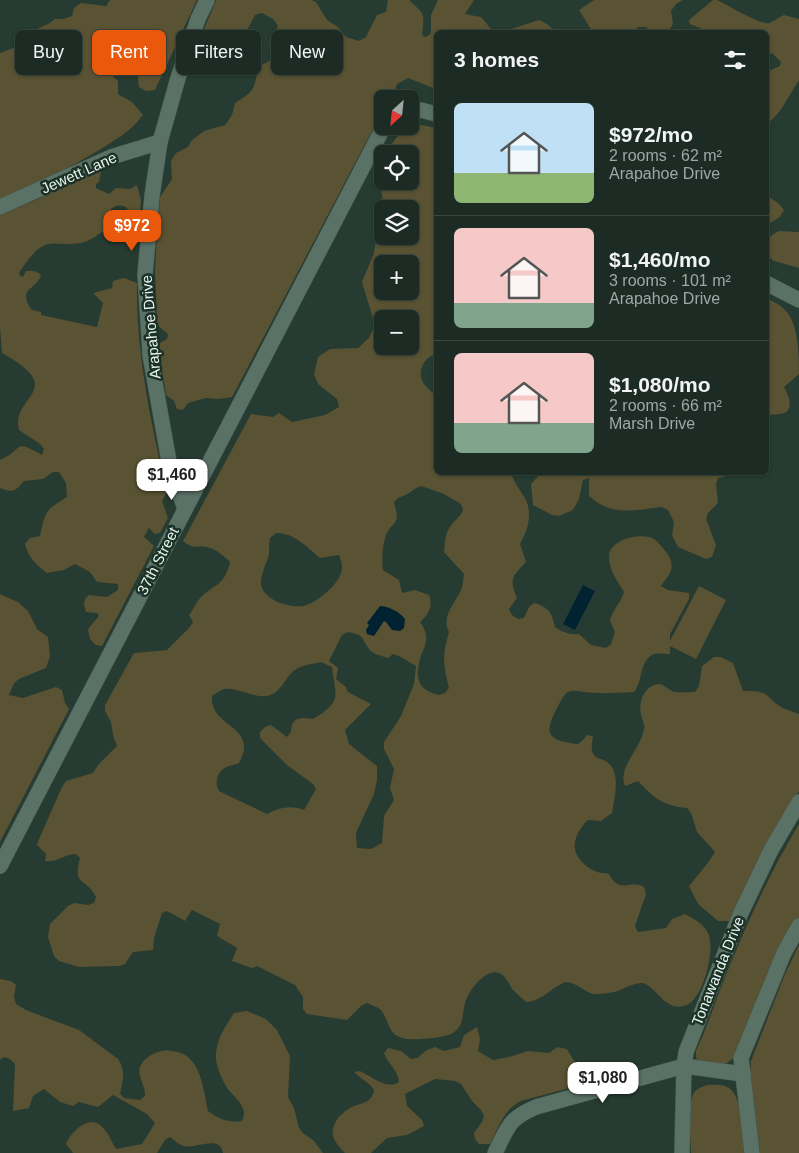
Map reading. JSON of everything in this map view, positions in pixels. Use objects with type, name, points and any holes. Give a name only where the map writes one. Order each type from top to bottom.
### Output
[{"type":"street","name":"Arapahoe Drive","points":[[185,509],[170,466],[150,346],[145,275],[152,196],[160,142],[178,78],[206,0]]},
{"type":"street","points":[[419,111],[434,113]]},
{"type":"street","name":"37th Street","points":[[0,866],[380,135]]},
{"type":"street","name":"Jewett Lane","points":[[0,207],[111,157],[160,142]]},
{"type":"street","points":[[769,285],[799,300]]},
{"type":"street","name":"Tonawanda Drive","points":[[682,1153],[686,1052],[740,915],[771,850],[799,802]]},
{"type":"street","points":[[752,1153],[742,1058],[784,952],[799,926]]},
{"type":"street","points":[[495,1153],[511,1121],[536,1106],[684,1066],[743,1074]]},
{"type":"shaded area","points":[[110,0],[197,0],[183,30],[176,30],[176,45],[166,66],[166,30],[92,30],[92,75],[111,75],[118,81],[118,94],[132,102],[143,115],[129,130],[89,156],[0,201],[0,53],[15,47],[15,75],[82,75],[82,30],[35,30],[55,19],[72,16],[74,8],[81,3],[106,6]]},
{"type":"shaded area","points":[[216,0],[311,0],[316,2],[327,20],[340,30],[276,30],[278,26],[273,19],[262,13],[255,15],[247,30],[204,30]]},
{"type":"shaded area","points":[[388,0],[409,0],[418,8],[423,17],[422,34],[424,37],[431,33],[431,15],[438,0],[474,0],[465,14],[481,17],[492,30],[434,30],[434,88],[408,78],[397,84],[395,90],[374,90],[374,127],[232,397],[206,398],[188,403],[183,410],[177,409],[174,401],[166,395],[158,344],[167,339],[168,334],[157,325],[155,270],[160,197],[172,179],[171,161],[176,153],[188,147],[192,140],[204,131],[225,125],[232,115],[235,103],[253,89],[257,75],[261,75],[261,65],[271,59],[271,75],[343,75],[343,33],[346,37],[359,41],[366,37],[377,15],[386,12]]},
{"type":"shaded area","points":[[594,0],[683,0],[676,4],[671,11],[673,24],[669,30],[650,30],[645,27],[639,27],[634,30],[591,30],[579,10]]},
{"type":"shaded area","points":[[713,0],[717,0],[765,23],[769,23],[784,15],[799,19],[799,80],[780,111],[769,123],[769,71],[780,66],[781,62],[772,53],[769,54],[769,30],[704,30],[690,24],[689,20]]},
{"type":"shaded area","points":[[539,20],[554,30],[508,30]]},
{"type":"shaded area","points":[[137,75],[162,75],[155,90],[146,91],[139,87]]},
{"type":"shaded area","points":[[419,125],[434,128],[434,355],[428,358],[422,366],[421,375],[424,384],[434,394],[434,475],[512,475],[525,498],[529,515],[525,533],[520,544],[526,562],[513,578],[513,586],[517,598],[509,609],[512,615],[518,619],[524,618],[529,607],[534,603],[543,606],[549,611],[555,627],[558,629],[569,634],[579,634],[591,645],[606,648],[611,644],[615,632],[610,621],[611,617],[624,592],[610,567],[610,551],[618,542],[637,536],[654,539],[670,558],[672,565],[670,572],[661,586],[668,590],[689,593],[689,599],[670,634],[670,641],[699,586],[726,600],[696,659],[670,646],[670,654],[654,654],[649,657],[643,666],[639,683],[634,692],[568,692],[563,697],[550,724],[551,735],[560,740],[578,744],[587,735],[593,736],[592,752],[598,758],[610,764],[615,774],[616,791],[612,813],[601,821],[588,820],[583,826],[576,837],[575,845],[576,854],[579,859],[592,870],[608,873],[619,885],[640,885],[644,887],[646,894],[635,926],[638,932],[666,928],[672,919],[685,914],[701,924],[708,933],[710,940],[709,961],[703,984],[693,1001],[687,1005],[673,1006],[642,983],[633,984],[614,992],[594,994],[567,982],[558,985],[537,999],[526,1002],[512,989],[503,975],[496,972],[486,975],[472,989],[465,1003],[460,1026],[453,1033],[431,1038],[401,1038],[393,1033],[382,1011],[367,1003],[361,1006],[347,1020],[307,1014],[303,1009],[303,997],[295,985],[257,966],[252,968],[232,961],[237,948],[217,936],[220,924],[192,910],[185,921],[167,911],[162,913],[154,938],[153,950],[133,952],[125,964],[119,966],[79,967],[59,961],[54,956],[48,937],[50,924],[68,906],[74,903],[88,905],[94,903],[96,897],[79,878],[78,867],[80,858],[76,854],[53,861],[45,861],[46,854],[37,845],[39,839],[66,781],[93,773],[98,765],[117,746],[111,722],[105,711],[105,705],[134,653],[167,650],[193,622],[189,615],[200,598],[222,580],[228,570],[230,562],[218,552],[206,547],[194,547],[183,541],[251,414],[273,417],[279,413],[292,422],[325,415],[339,407],[337,399],[318,384],[314,374],[318,357],[330,349],[358,348],[369,338],[374,327],[374,355],[419,355],[419,310],[374,310],[374,322],[362,282],[374,253],[375,245],[419,245],[419,200],[383,200],[381,190],[419,190],[419,145],[392,145],[399,135],[419,135]],"holes":[[[421,486],[444,494],[461,504],[463,510],[448,529],[444,552],[464,574],[461,590],[447,616],[449,632],[444,660],[449,688],[445,693],[439,695],[422,687],[418,678],[426,638],[425,631],[420,622],[429,610],[431,603],[429,595],[415,590],[402,593],[399,580],[383,570],[382,566],[385,539],[397,518],[394,502]],[[276,533],[289,535],[300,541],[320,558],[339,555],[342,567],[338,579],[328,591],[315,601],[303,606],[291,606],[271,599],[263,590],[261,580],[269,554],[270,538]],[[348,632],[360,636],[370,651],[375,654],[388,658],[393,654],[416,666],[414,684],[401,716],[384,742],[384,749],[394,769],[390,788],[394,800],[384,816],[382,843],[371,849],[357,848],[356,833],[374,794],[377,766],[349,744],[345,730],[371,704],[348,692],[346,687],[336,679],[338,668],[329,661],[342,635]],[[321,662],[332,667],[335,698],[329,708],[313,719],[301,718],[295,721],[287,737],[271,725],[265,727],[260,732],[260,738],[287,765],[313,784],[316,789],[304,810],[286,808],[267,814],[219,791],[217,783],[219,774],[225,768],[239,763],[244,751],[243,741],[239,734],[218,715],[213,707],[212,696],[226,689],[267,696],[280,689],[291,673],[301,667]]]},
{"type":"shaded area","points":[[94,169],[101,172],[96,188],[109,194],[116,188],[130,189],[137,185],[141,200],[139,224],[133,222],[128,210],[124,206],[113,207],[103,231],[82,243],[44,245],[32,256],[19,273],[23,277],[26,271],[36,272],[41,275],[36,284],[27,293],[26,297],[32,310],[41,312],[41,315],[97,327],[103,303],[93,293],[112,288],[113,281],[124,278],[137,283],[137,310],[142,362],[155,440],[167,492],[162,501],[168,518],[160,533],[155,534],[149,528],[144,537],[154,546],[102,646],[96,645],[90,639],[88,629],[99,616],[97,613],[86,612],[85,599],[89,595],[107,597],[118,590],[118,584],[97,582],[90,572],[75,564],[64,570],[47,573],[33,561],[25,544],[30,538],[40,536],[45,516],[54,505],[67,497],[66,483],[59,472],[53,472],[43,479],[24,481],[14,490],[0,488],[0,460],[22,446],[42,455],[44,449],[40,444],[19,430],[18,418],[33,393],[35,385],[32,376],[22,366],[2,353],[0,327],[0,215],[36,200]]},
{"type":"shaded area","points":[[769,197],[784,210],[780,217],[769,223]]},
{"type":"shaded area","points":[[779,231],[799,232],[799,268],[774,261],[769,257],[769,239]]},
{"type":"shaded area","points":[[769,300],[781,307],[792,321],[797,339],[799,358],[799,374],[784,387],[790,403],[788,411],[769,415]]},
{"type":"shaded area","points":[[539,475],[731,475],[718,478],[716,484],[718,503],[708,513],[706,519],[716,545],[712,557],[706,559],[678,547],[672,535],[674,522],[668,510],[662,507],[624,511],[606,507],[589,496],[589,478],[583,480],[579,499],[573,510],[559,516],[552,515],[533,505],[531,484]]},
{"type":"shaded area","points":[[0,594],[18,602],[28,611],[37,629],[48,637],[50,656],[46,668],[19,679],[14,683],[9,695],[23,698],[56,687],[62,690],[65,703],[69,709],[0,842]]},
{"type":"shaded area","points":[[714,657],[721,657],[733,663],[743,691],[763,693],[783,708],[799,714],[799,791],[758,861],[730,921],[718,921],[698,904],[689,886],[715,852],[697,832],[691,813],[687,808],[671,805],[659,800],[638,781],[625,786],[623,779],[624,772],[639,744],[644,729],[641,713],[643,695],[657,684],[675,692],[695,692],[699,686],[702,666]]},
{"type":"shaded area","points":[[799,824],[799,920],[735,1057],[724,1065],[698,1062],[696,1051],[738,947],[771,875]]},
{"type":"shaded area","points":[[799,945],[799,1153],[760,1153],[750,1073],[751,1061],[785,974]]},
{"type":"shaded area","points":[[0,979],[11,981],[16,985],[14,997],[16,1004],[26,1010],[79,1030],[118,1059],[123,1071],[120,1094],[124,1098],[140,1100],[145,1096],[139,1070],[141,1064],[146,1059],[163,1050],[182,1053],[195,1065],[199,1073],[208,1111],[228,1121],[242,1121],[244,1113],[240,1103],[227,1088],[219,1070],[216,1052],[219,1040],[234,1013],[247,1011],[266,1019],[277,1030],[290,1056],[288,1097],[294,1108],[299,1128],[314,1141],[323,1153],[223,1153],[221,1147],[217,1144],[184,1146],[178,1144],[170,1137],[165,1140],[157,1153],[73,1153],[66,1144],[68,1140],[75,1131],[90,1122],[95,1122],[103,1127],[116,1149],[142,1144],[155,1123],[147,1114],[113,1095],[98,1107],[79,1102],[73,1106],[60,1102],[44,1089],[33,1096],[29,1108],[13,1111],[15,1064],[10,1059],[4,1057],[0,1060]]},
{"type":"shaded area","points":[[477,1027],[480,1039],[478,1051],[493,1060],[528,1051],[549,1053],[557,1047],[567,1049],[574,1061],[590,1070],[593,1076],[588,1083],[521,1101],[506,1114],[490,1144],[479,1144],[475,1139],[474,1133],[484,1116],[461,1084],[455,1081],[435,1079],[405,1094],[407,1106],[422,1120],[424,1126],[407,1135],[387,1138],[371,1153],[345,1153],[341,1149],[333,1137],[335,1123],[348,1109],[368,1101],[373,1095],[374,1090],[354,1072],[360,1071],[385,1084],[394,1084],[399,1082],[397,1074],[384,1053],[388,1048],[401,1051],[411,1059],[417,1058],[427,1050],[435,1047],[444,1051],[460,1047],[464,1035]]},
{"type":"shaded area","points":[[707,1085],[727,1087],[736,1098],[741,1116],[745,1153],[691,1153],[690,1105],[694,1093]]},
{"type":"water","points":[[583,585],[595,591],[575,630],[563,624]]},
{"type":"water","points":[[380,606],[394,610],[403,616],[405,619],[404,628],[400,631],[392,630],[384,621],[374,636],[367,634],[366,630],[369,625],[367,623]]}]
